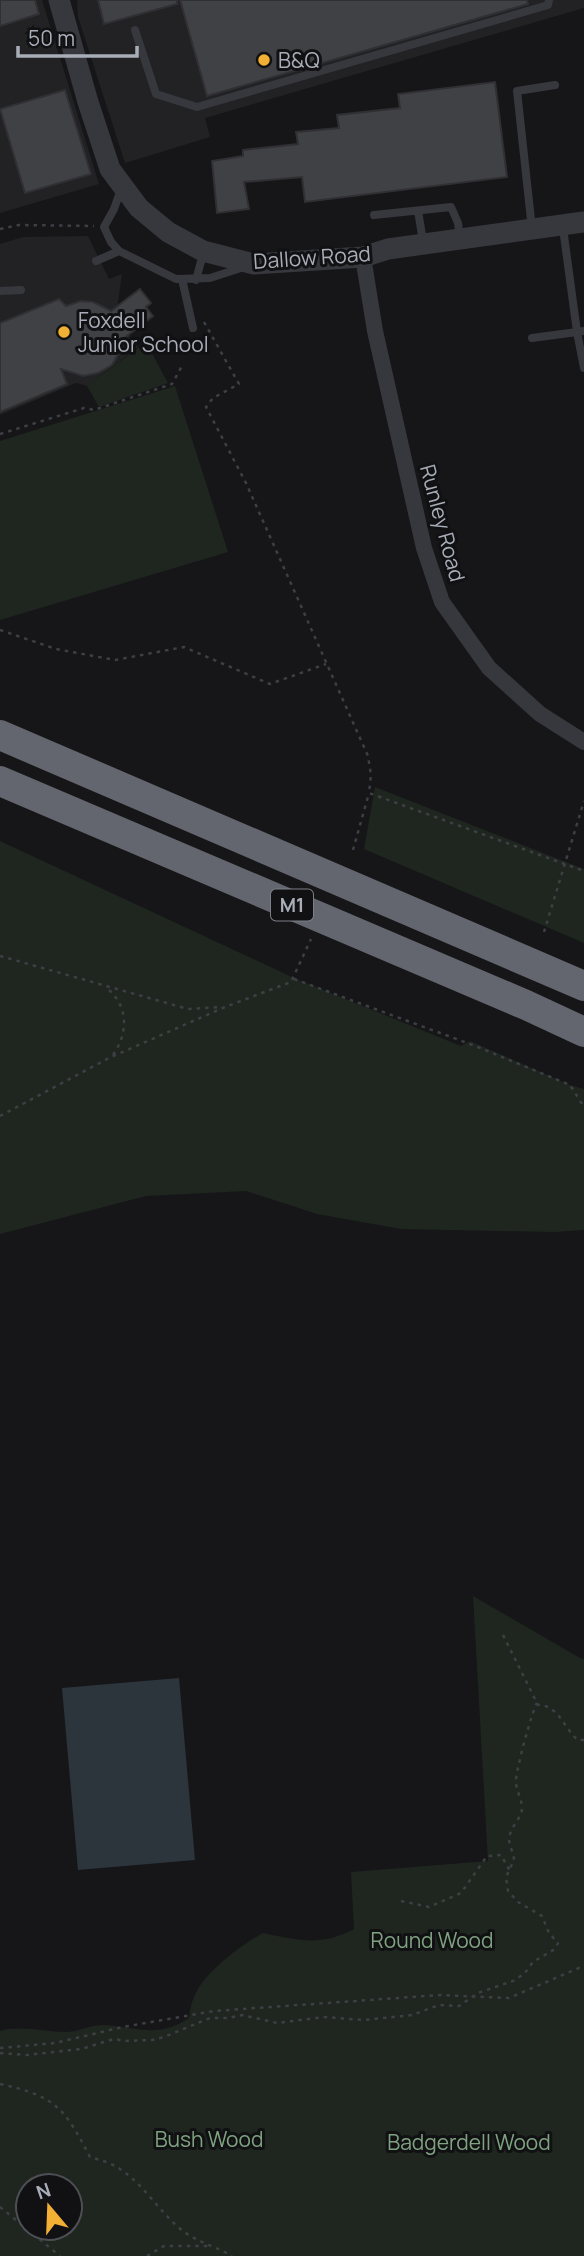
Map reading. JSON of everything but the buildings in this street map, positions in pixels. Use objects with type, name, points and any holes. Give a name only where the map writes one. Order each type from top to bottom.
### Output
[{"type":"highway","name":"M1","points":[[0,735],[584,986]]},
{"type":"highway","name":"M1","points":[[0,781],[584,1032]]},
{"type":"street","name":"Dallow Road","points":[[62,4],[88,102],[110,169],[139,208],[168,232],[203,251],[254,264],[363,257],[388,249],[584,222]]},
{"type":"street","name":"Runley Road","points":[[363,257],[375,331],[421,535],[443,602],[489,668],[540,714],[584,742]]},
{"type":"lane","points":[[135,30],[156,94],[197,107],[548,5],[549,0]]},
{"type":"lane","points":[[532,229],[517,91],[555,85]]},
{"type":"lane","points":[[121,186],[114,209],[104,227],[111,242],[119,250],[176,279],[210,278],[254,264]]},
{"type":"lane","points":[[374,215],[451,207],[455,213],[460,239]]},
{"type":"lane","points":[[418,211],[423,244]]},
{"type":"lane","points":[[562,225],[581,331],[584,368]]},
{"type":"lane","points":[[96,261],[119,250]]},
{"type":"lane","points":[[196,280],[203,251]]},
{"type":"lane","points":[[182,279],[193,328]]},
{"type":"lane","points":[[0,290],[21,290]]},
{"type":"lane","points":[[531,338],[581,331]]},
{"type":"path","points":[[0,229],[19,225],[96,226]]},
{"type":"path","points":[[203,318],[239,384],[214,398],[206,407],[246,483],[368,756],[371,775],[369,793],[353,850]]},
{"type":"path","points":[[0,434],[83,408],[94,410],[172,384],[183,366]]},
{"type":"path","points":[[0,630],[56,649],[115,660],[184,647],[270,684],[326,664]]},
{"type":"path","points":[[369,793],[584,871]]},
{"type":"path","points":[[544,932],[584,801]]},
{"type":"path","points":[[0,1116],[109,1058],[225,1007],[290,982],[312,936]]},
{"type":"path","points":[[0,957],[188,1009],[225,1007]]},
{"type":"path","points":[[292,979],[478,1047],[570,1085],[584,1107]]},
{"type":"path","points":[[106,988],[120,1002],[125,1017],[119,1044],[109,1058]]},
{"type":"path","points":[[0,2051],[27,2055],[81,2049],[114,2039],[152,2039],[164,2037],[210,2018],[242,2015],[277,2022],[324,2017],[364,2020],[397,2018],[439,2005],[459,2006],[478,1993],[513,1981],[524,1974],[533,1962],[555,1949],[558,1943],[542,1916],[517,1902],[508,1891],[506,1877],[514,1860],[509,1841],[512,1826],[522,1812],[522,1798],[515,1779],[519,1755],[526,1743],[537,1703],[503,1635]]},
{"type":"path","points":[[537,1703],[552,1708],[569,1733],[578,1740],[584,1740]]},
{"type":"path","points":[[401,1901],[429,1907],[461,1893],[487,1857],[501,1855],[510,1871]]},
{"type":"path","points":[[0,2051],[55,2043],[123,2027],[214,2011],[440,1995],[509,1998],[579,1968],[584,1969]]},
{"type":"path","points":[[0,2084],[47,2098],[71,2119],[90,2157],[113,2165],[141,2188],[181,2230],[232,2256]]},
{"type":"path","points":[[0,2207],[60,2256]]},
{"type":"path","points":[[146,2256],[164,2246],[213,2246]]},
{"type":"shaded area","points":[[0,0],[42,0],[99,184],[0,213]]},
{"type":"shaded area","points":[[77,0],[584,0],[584,8],[205,118],[210,137],[125,163],[78,17]]},
{"type":"shaded area","name":"Foxdell Junior School","points":[[88,236],[109,279],[122,274],[116,317],[138,347],[88,386],[76,383],[0,415],[0,244],[23,237]]},
{"type":"shaded area","points":[[179,1678],[195,1860],[78,1870],[62,1688]]},
{"type":"green space","points":[[146,342],[168,383],[99,407],[87,386]]},
{"type":"green space","points":[[175,386],[228,552],[0,620],[0,441]]},
{"type":"green space","points":[[375,787],[584,869],[584,943],[364,849]]},
{"type":"green space","points":[[0,841],[294,978],[461,1046],[470,1041],[584,1089],[584,1230],[554,1232],[401,1229],[317,1214],[246,1191],[146,1196],[0,1234]]},
{"type":"green space","points":[[473,1596],[584,1659],[584,2256],[0,2256],[0,2031],[25,2029],[66,2032],[99,2025],[157,2030],[178,2024],[189,2018],[192,2002],[199,1988],[214,1969],[263,1933],[298,1940],[319,1940],[342,1935],[354,1929],[351,1872],[488,1861]]},
{"type":"place","name":"B&Q","points":[[264,60]]},
{"type":"place","name":"Foxdell Junior School","points":[[64,332]]},
{"type":"park label","name":"Round Wood","points":[[432,1940]]},
{"type":"park label","name":"Bush Wood","points":[[209,2139]]},
{"type":"park label","name":"Badgerdell Wood","points":[[469,2142]]}]
